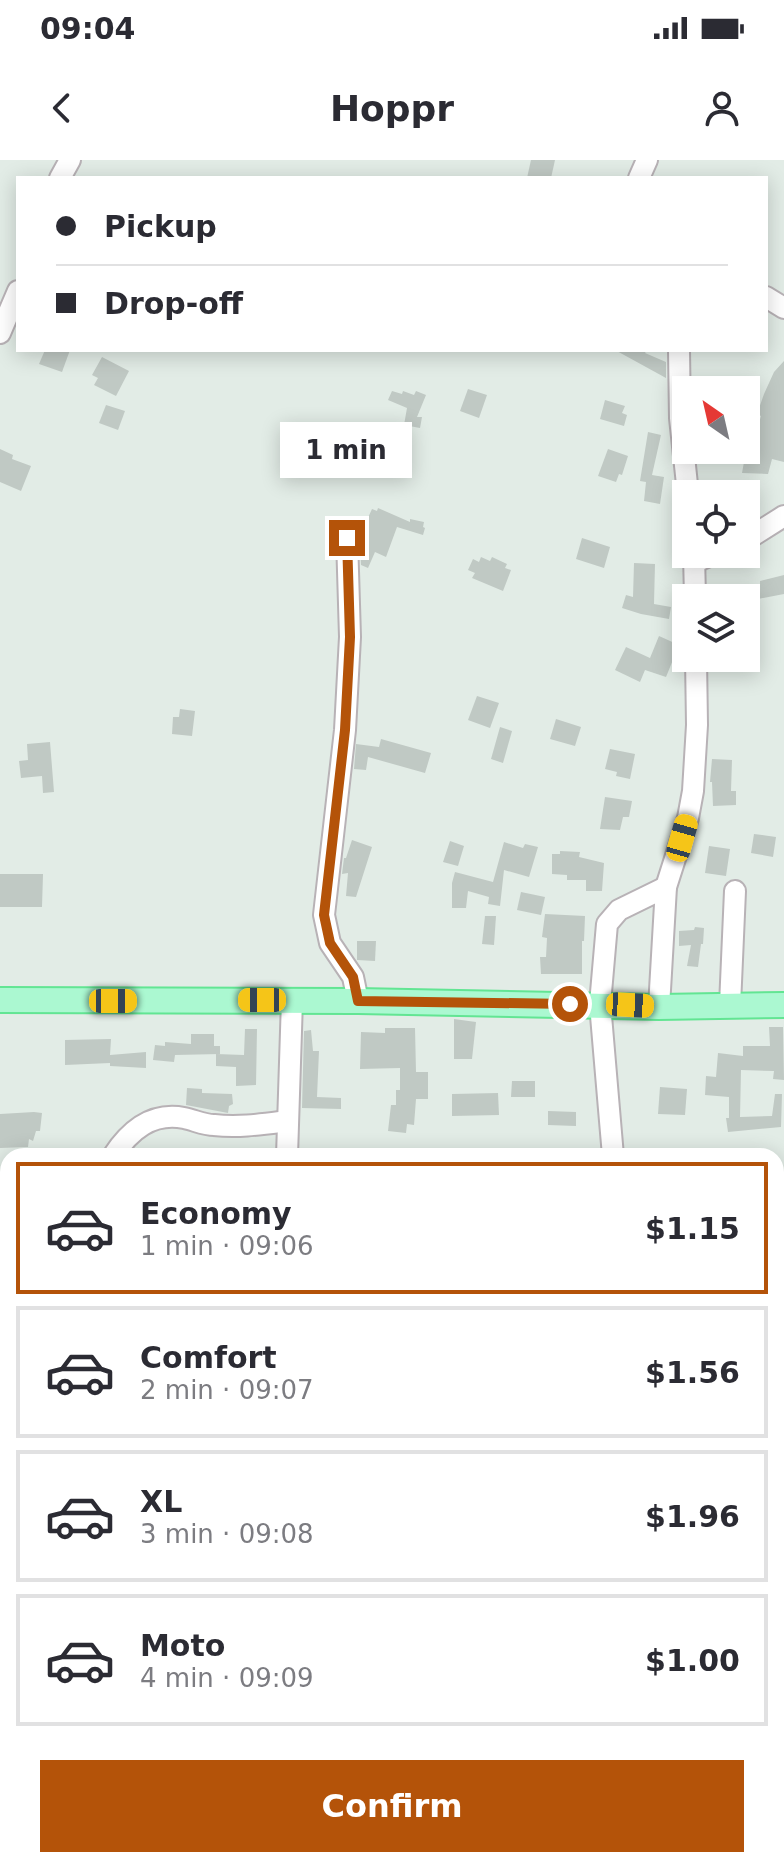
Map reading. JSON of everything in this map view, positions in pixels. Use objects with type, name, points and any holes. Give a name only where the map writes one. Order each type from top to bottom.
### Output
[{"type":"main road","points":[[0,1000],[292,1000],[659,1007],[784,1005]]},
{"type":"street","points":[[0,333],[16,296]]},
{"type":"street","points":[[679,352],[680,418],[687,480]]},
{"type":"street","points":[[760,531],[784,516]]},
{"type":"street","points":[[347,538],[350,637],[346,715],[324,915],[330,943],[353,977],[358,1001]]},
{"type":"street","points":[[659,1007],[666,887],[693,791],[696,672]]},
{"type":"street","points":[[612,1148],[600,1004],[607,924],[611,916],[666,887]]},
{"type":"street","points":[[730,1005],[735,891]]},
{"type":"street","points":[[287,1148],[292,1000]]},
{"type":"street","points":[[119,1148],[134,1130],[165,1116],[211,1125],[247,1126],[288,1121]]},
{"type":"building","points":[[531,160],[555,160],[551,176],[527,176]]},
{"type":"building","points":[[44,352],[69,352],[62,372],[39,364]]},
{"type":"building","points":[[619,352],[646,352],[666,362],[666,378]]},
{"type":"building","points":[[102,357],[129,371],[116,396],[94,385],[98,378],[92,375]]},
{"type":"building","points":[[784,361],[784,462],[772,459],[768,474],[742,473],[744,464],[760,464],[760,405],[774,372]]},
{"type":"building","points":[[468,389],[487,395],[479,418],[460,411]]},
{"type":"building","points":[[392,391],[414,395],[416,391],[426,395],[417,417],[422,417],[420,428],[404,425],[407,408],[388,400]]},
{"type":"building","points":[[605,400],[625,406],[622,413],[627,415],[624,426],[600,419]]},
{"type":"building","points":[[106,405],[125,411],[118,430],[99,423]]},
{"type":"building","points":[[648,432],[661,435],[652,475],[664,477],[660,504],[644,501],[646,482],[640,481]]},
{"type":"building","points":[[0,449],[13,455],[12,459],[31,466],[21,491],[0,482]]},
{"type":"building","points":[[608,449],[628,456],[622,475],[619,474],[616,482],[598,476]]},
{"type":"building","points":[[378,508],[410,522],[410,519],[424,522],[425,528],[423,535],[397,527],[386,557],[375,552],[368,568],[361,565],[360,548],[366,535],[361,533],[372,509],[377,511]]},
{"type":"building","points":[[582,538],[610,547],[604,568],[576,559]]},
{"type":"building","points":[[481,557],[490,561],[492,557],[507,564],[505,568],[511,570],[503,591],[472,578],[475,573],[468,570],[473,559],[479,562]]},
{"type":"building","points":[[634,563],[655,564],[654,604],[671,607],[669,619],[622,608],[626,595],[633,597]]},
{"type":"building","points":[[784,575],[784,594],[760,599],[760,581]]},
{"type":"building","points":[[659,636],[672,642],[672,662],[666,677],[645,670],[640,682],[615,670],[626,647],[650,658]]},
{"type":"building","points":[[477,696],[499,703],[490,728],[468,720]]},
{"type":"building","points":[[180,709],[195,711],[192,736],[172,734],[173,717],[179,717]]},
{"type":"building","points":[[556,719],[581,727],[575,746],[550,739]]},
{"type":"building","points":[[500,727],[512,731],[503,763],[491,759]]},
{"type":"building","points":[[381,739],[431,753],[425,773],[368,757],[366,770],[354,769],[356,744],[379,747]]},
{"type":"building","points":[[50,742],[54,792],[43,793],[42,776],[21,778],[19,761],[28,760],[27,744]]},
{"type":"building","points":[[610,749],[635,754],[630,779],[616,776],[617,772],[605,769]]},
{"type":"building","points":[[712,759],[732,760],[731,791],[736,791],[736,805],[713,806],[710,782]]},
{"type":"building","points":[[605,797],[632,801],[629,817],[623,817],[620,830],[600,829]]},
{"type":"building","points":[[754,834],[776,837],[773,857],[751,853]]},
{"type":"building","points":[[352,840],[372,847],[356,897],[346,896],[348,873],[342,874],[344,858]]},
{"type":"building","points":[[450,841],[464,846],[458,866],[443,862]]},
{"type":"building","points":[[504,842],[523,848],[525,844],[538,847],[529,877],[504,870],[500,906],[488,904],[489,897],[468,891],[466,908],[452,908],[455,872],[493,882]]},
{"type":"building","points":[[709,846],[730,849],[726,876],[705,873]]},
{"type":"building","points":[[560,851],[580,852],[579,857],[604,863],[602,891],[586,891],[586,880],[567,880],[567,875],[552,874],[552,854],[560,854]]},
{"type":"building","points":[[0,874],[43,874],[42,907],[0,907]]},
{"type":"building","points":[[521,892],[545,897],[541,915],[517,910]]},
{"type":"building","points":[[545,914],[585,916],[582,974],[541,974],[540,957],[546,957],[547,938],[542,937]]},
{"type":"building","points":[[485,916],[496,916],[494,945],[482,944]]},
{"type":"building","points":[[695,927],[704,928],[698,967],[687,966],[691,945],[679,946],[679,931],[694,930]]},
{"type":"building","points":[[357,941],[376,941],[375,961],[357,960]]},
{"type":"building","points":[[454,1019],[476,1022],[472,1059],[454,1059]]},
{"type":"building","points":[[769,1027],[783,1027],[784,1080],[773,1079],[774,1071],[741,1070],[740,1117],[772,1116],[775,1094],[782,1094],[781,1127],[728,1132],[729,1097],[705,1095],[706,1076],[716,1077],[718,1053],[743,1056],[743,1046],[770,1046]]},
{"type":"building","points":[[385,1028],[415,1028],[416,1072],[428,1072],[428,1099],[416,1099],[414,1125],[407,1124],[406,1133],[388,1131],[391,1105],[396,1105],[396,1090],[400,1090],[400,1068],[360,1069],[361,1032],[385,1033]]},
{"type":"building","points":[[245,1029],[257,1029],[256,1085],[236,1086],[236,1067],[216,1066],[216,1054],[244,1055]]},
{"type":"building","points":[[311,1030],[313,1051],[319,1051],[317,1097],[341,1098],[341,1109],[302,1108],[304,1031]]},
{"type":"building","points":[[191,1034],[214,1034],[214,1046],[220,1046],[220,1054],[175,1055],[174,1062],[153,1060],[155,1045],[165,1046],[165,1042],[191,1044]]},
{"type":"building","points":[[111,1039],[110,1055],[146,1052],[146,1068],[110,1066],[110,1063],[65,1065],[65,1040]]},
{"type":"building","points":[[512,1081],[535,1081],[535,1097],[511,1097]]},
{"type":"building","points":[[660,1087],[687,1089],[685,1115],[658,1114]]},
{"type":"building","points":[[187,1088],[202,1089],[202,1093],[232,1094],[233,1104],[229,1106],[228,1113],[186,1105]]},
{"type":"building","points":[[498,1093],[499,1115],[452,1116],[452,1094]]},
{"type":"building","points":[[548,1111],[576,1112],[576,1126],[548,1125]]},
{"type":"building","points":[[42,1113],[40,1131],[36,1131],[33,1141],[29,1139],[28,1147],[0,1148],[0,1114]]},
{"type":"route","points":[[347,538],[350,637],[345,730],[324,915],[330,943],[353,977],[358,1001],[570,1004]]}]
